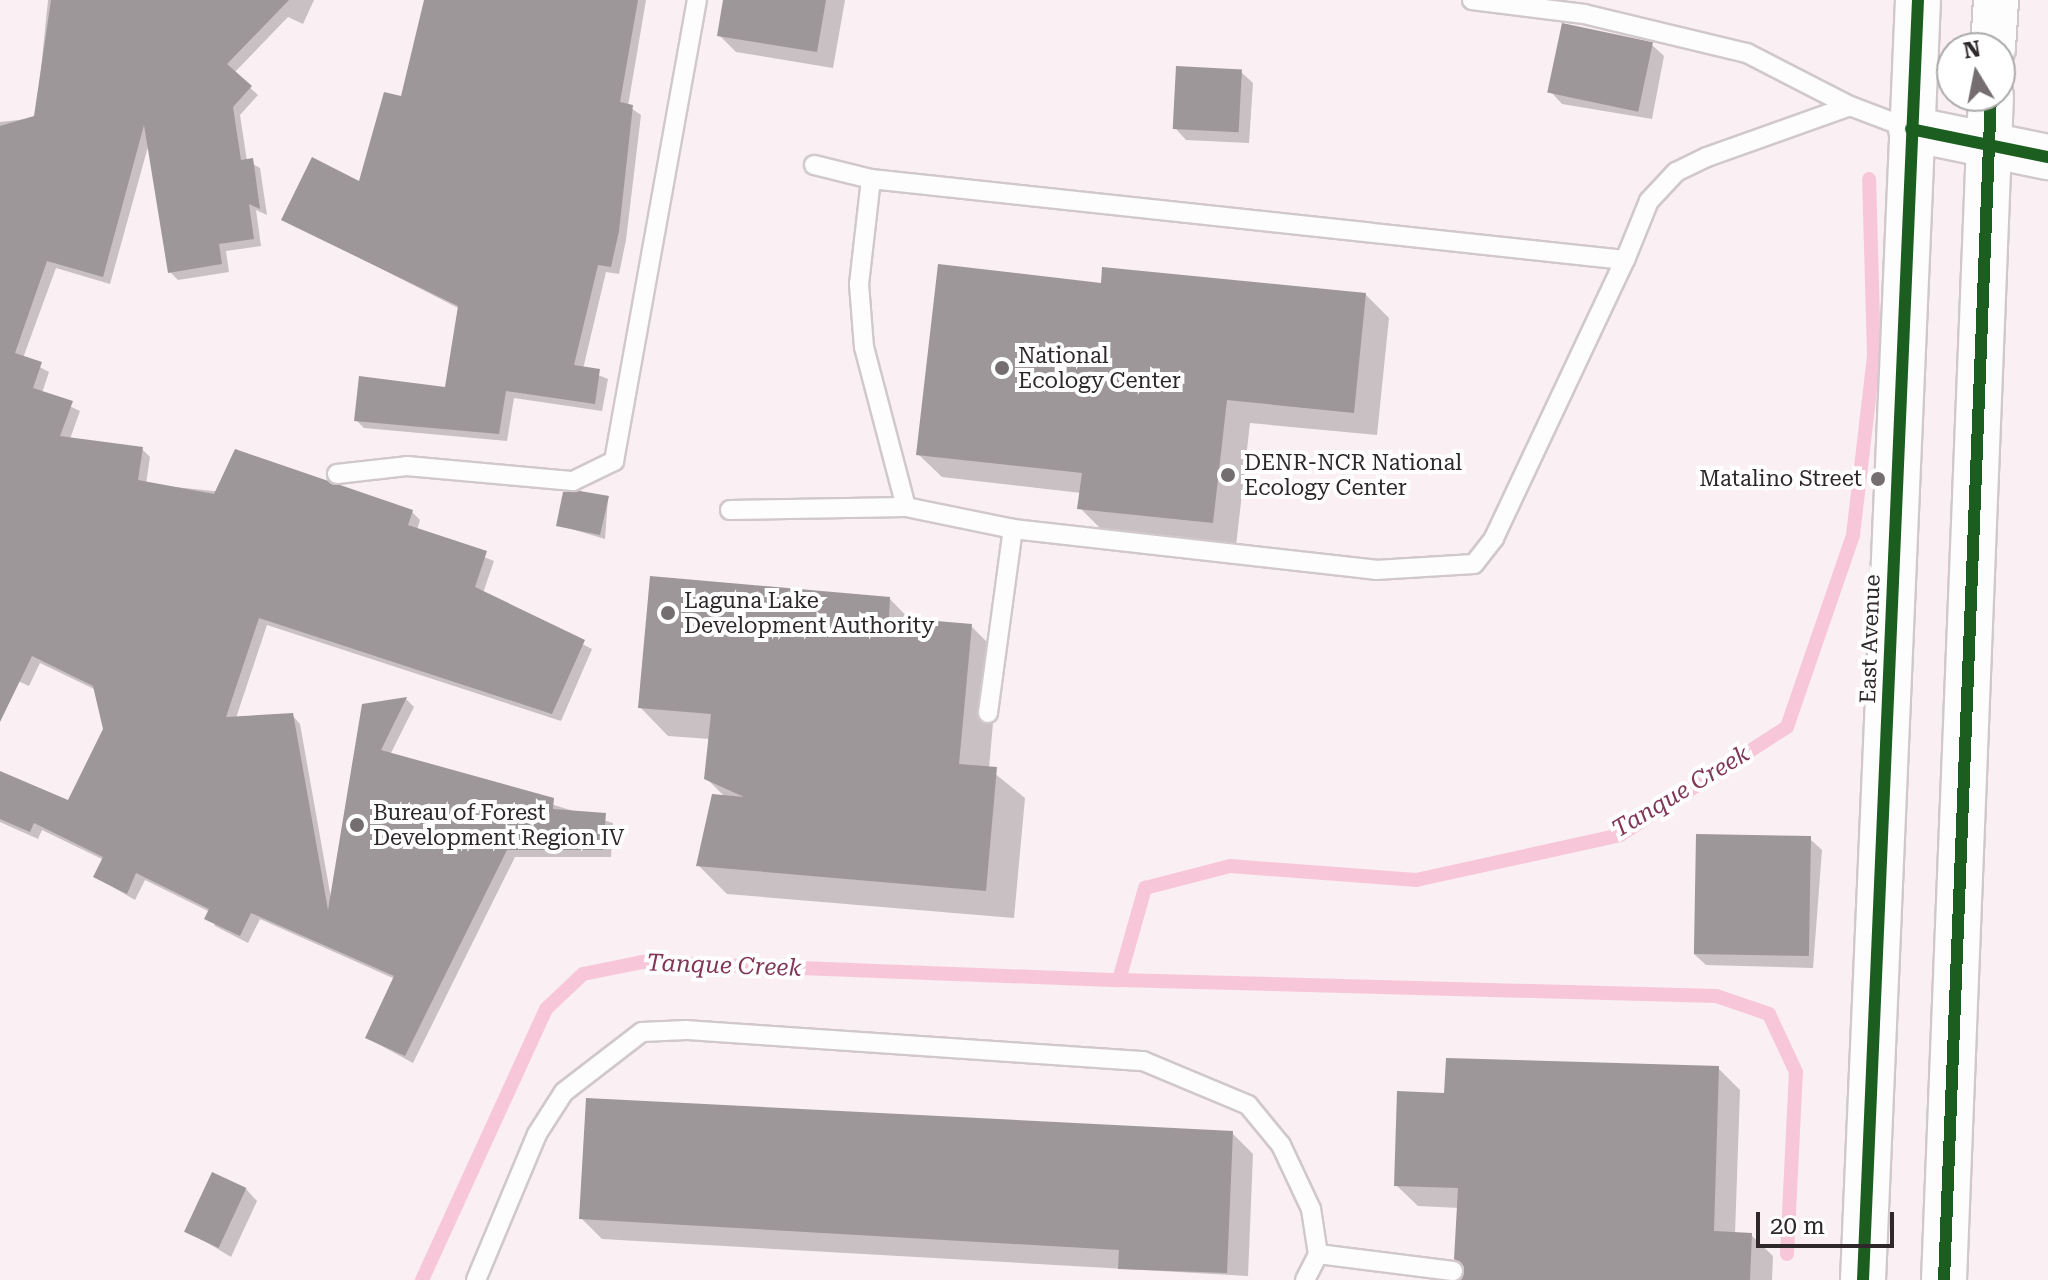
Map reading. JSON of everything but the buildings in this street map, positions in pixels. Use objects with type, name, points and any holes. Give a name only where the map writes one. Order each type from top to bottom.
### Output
[{"type":"main road","name":"East Avenue","points":[[1863,1280],[1918,0]]},
{"type":"main road","points":[[1994,32],[1996,0]]},
{"type":"main road","points":[[1944,1280],[1990,112]]},
{"type":"main road","points":[[1911,129],[1988,148],[2048,157]]},
{"type":"lane","points":[[337,474],[407,466],[573,481],[614,461],[697,0]]},
{"type":"lane","points":[[1472,0],[1584,14],[1747,53],[1850,106],[1911,129]]},
{"type":"lane","points":[[730,510],[906,507],[1013,529],[1376,570],[1474,564],[1494,538],[1625,260],[1649,201],[1676,172],[1850,106]]},
{"type":"lane","points":[[814,165],[871,179],[1625,260]]},
{"type":"lane","points":[[871,179],[859,284],[864,347],[906,507]]},
{"type":"lane","points":[[988,713],[1013,529]]},
{"type":"lane","points":[[476,1280],[537,1134],[564,1092],[642,1032],[686,1030],[1143,1061],[1196,1080],[1248,1105],[1281,1145],[1311,1209],[1318,1254],[1305,1280]]},
{"type":"lane","points":[[1318,1254],[1453,1271]]},
{"type":"waterway","name":"Tanque Creek","points":[[1787,1254],[1796,1072],[1769,1014],[1716,996],[1119,980],[1145,888],[1230,866],[1416,880],[1620,835],[1787,727],[1853,535],[1874,355],[1869,179]]},
{"type":"waterway","name":"Tanque Creek","points":[[422,1280],[546,1009],[583,974],[642,962],[1119,980]]},
{"type":"cycle path","points":[[1863,1280],[1918,0]]},
{"type":"cycle path","points":[[1944,1280],[1990,112]]},
{"type":"cycle path","points":[[1911,129],[2048,157]]},
{"type":"place","name":"National Ecology Center","points":[[1002,368]]},
{"type":"place","name":"DENR-NCR National Ecology Center","points":[[1228,475]]},
{"type":"place","name":"Matalino Street","points":[[1878,479]]},
{"type":"place","name":"Laguna Lake Development Authority","points":[[668,613]]},
{"type":"place","name":"Bureau of Forest Development Region IV","points":[[357,825]]}]
